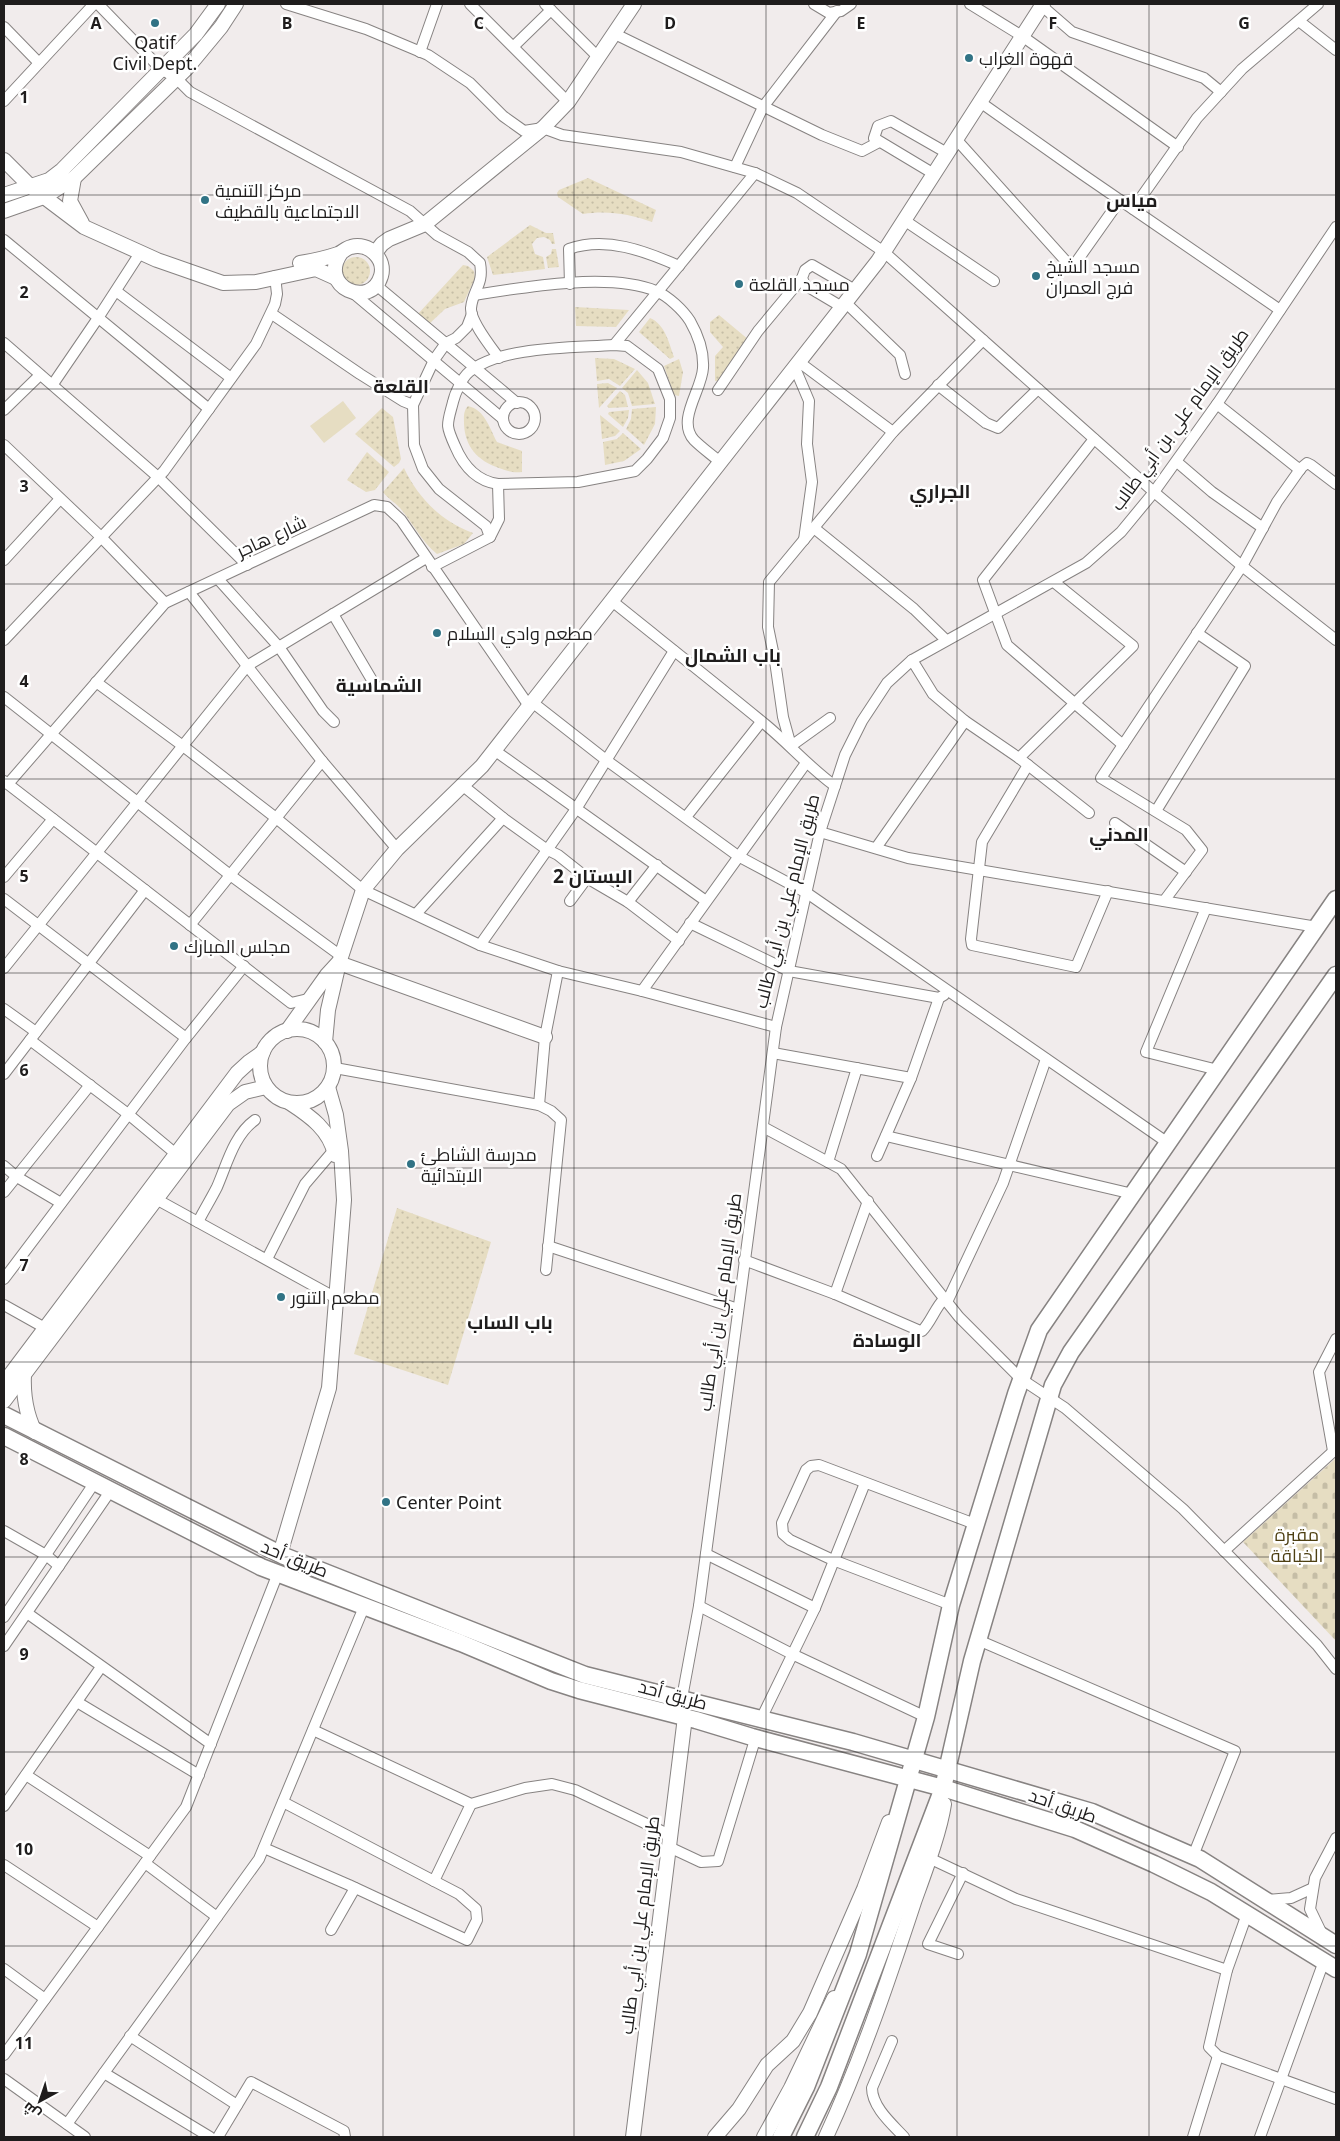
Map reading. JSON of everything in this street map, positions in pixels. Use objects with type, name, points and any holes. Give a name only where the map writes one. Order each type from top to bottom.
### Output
[{"type":"main road","points":[[781,2137],[806,2088],[858,1954],[907,1779],[915,1760],[951,1605],[1021,1379],[1039,1330],[1336,899]]},
{"type":"main road","points":[[805,2137],[829,2087],[944,1788],[978,1640],[1053,1385],[1071,1352],[1336,975]]},
{"type":"main road","name":"طريق أحد","points":[[4,1415],[280,1554],[585,1675],[682,1698],[949,1769],[1092,1812],[1193,1856],[1268,1900],[1330,1940]]},
{"type":"main road","name":"طريق أحد","points":[[4,1436],[207,1540],[278,1573],[579,1690],[944,1788],[1075,1829],[1211,1892],[1330,1965]]},
{"type":"street","points":[[4,101],[94,4]]},
{"type":"street","points":[[98,4],[161,69],[176,78],[190,92],[426,220],[437,235],[468,252],[480,263],[482,274],[471,308],[472,314],[479,330],[499,358]]},
{"type":"street","points":[[4,195],[49,180],[62,170],[196,34],[218,4]]},
{"type":"street","points":[[4,211],[44,197],[74,178],[176,78],[221,27],[236,4]]},
{"type":"street","points":[[286,4],[366,29],[420,52],[470,82],[503,116],[524,131],[543,128],[562,135],[681,152],[755,173],[798,193],[884,252],[1154,492],[1242,566],[1335,637]]},
{"type":"street","points":[[420,52],[437,4]]},
{"type":"street","points":[[470,4],[568,102]]},
{"type":"street","points":[[375,253],[389,239],[426,220],[543,128],[568,102],[634,4]]},
{"type":"street","points":[[814,4],[829,13],[851,4]]},
{"type":"street","points":[[970,4],[1022,36],[1178,146]]},
{"type":"street","points":[[1133,209],[1198,118],[1221,92],[1242,69],[1318,4]]},
{"type":"street","points":[[325,1042],[328,1010],[340,959],[363,890],[397,849],[482,766],[856,290],[884,252],[1042,5],[1072,32],[1204,78],[1221,92]]},
{"type":"street","points":[[514,46],[548,7],[598,57]]},
{"type":"street","points":[[735,167],[763,107],[837,11]]},
{"type":"street","points":[[1299,21],[1336,50]]},
{"type":"street","points":[[4,27],[39,63]]},
{"type":"street","points":[[614,34],[822,135],[862,151],[880,142]]},
{"type":"street","points":[[980,102],[1280,310]]},
{"type":"street","points":[[934,174],[874,138],[878,126],[891,121],[947,153]]},
{"type":"street","points":[[956,139],[1072,268],[1120,200]]},
{"type":"street","points":[[4,160],[31,187],[84,228],[140,253],[208,278],[223,282],[256,282],[275,276],[316,269],[336,278]]},
{"type":"street","points":[[614,345],[755,173]]},
{"type":"street","points":[[74,178],[70,201],[84,228]]},
{"type":"street","points":[[359,246],[426,220]]},
{"type":"street","points":[[904,220],[994,281]]},
{"type":"street","name":"طريق الإمام علي بن أبي طالب","points":[[682,1698],[700,1606],[776,1027],[820,832],[845,755],[862,721],[887,683],[912,660],[1086,563],[1122,532],[1154,492],[1218,404],[1336,226]]},
{"type":"street","points":[[4,240],[209,408]]},
{"type":"street","points":[[208,278],[228,273],[253,272],[323,259],[341,253],[352,246],[366,247],[375,253],[382,266],[381,275],[376,285],[363,293],[353,293]]},
{"type":"street","points":[[570,284],[569,249],[580,246],[624,246],[646,251],[679,266]]},
{"type":"street","points":[[53,384],[140,253]]},
{"type":"street","points":[[341,253],[336,259],[334,269],[338,282],[462,383],[503,419],[506,426],[516,433],[527,432],[532,427],[535,418],[532,409],[524,402],[513,403],[507,407],[503,419]]},
{"type":"street","points":[[718,390],[758,331],[802,278],[805,270],[812,264],[856,290]]},
{"type":"street","points":[[4,640],[158,478],[256,344],[272,314],[277,294],[275,276]]},
{"type":"street","points":[[802,278],[805,285],[844,305],[900,355],[905,374]]},
{"type":"street","points":[[475,295],[520,287],[570,284],[630,283],[658,291],[680,310],[695,330],[702,351],[703,369],[688,418],[688,429],[693,438],[720,462]]},
{"type":"street","points":[[376,285],[517,403]]},
{"type":"street","points":[[116,291],[231,378]]},
{"type":"street","points":[[272,314],[403,402],[414,405]]},
{"type":"street","points":[[472,314],[466,327],[456,338],[446,344],[434,360],[414,405],[414,445],[423,469],[439,489],[486,526],[490,537]]},
{"type":"street","points":[[791,746],[783,717],[768,627],[769,582],[893,432],[983,340]]},
{"type":"street","points":[[4,343],[158,478],[247,565]]},
{"type":"street","points":[[614,345],[627,346],[658,369],[670,399],[670,418],[663,438],[634,471],[578,482],[498,484],[487,482],[470,471],[460,458],[446,427],[454,397],[467,374],[475,368],[499,358],[512,353],[614,345]]},
{"type":"street","points":[[797,365],[893,432]]},
{"type":"street","points":[[797,365],[809,401],[807,444],[812,482],[804,540]]},
{"type":"street","points":[[4,410],[40,374]]},
{"type":"street","points":[[938,385],[986,423],[998,428],[1038,389]]},
{"type":"street","points":[[1218,404],[1300,470]]},
{"type":"street","points":[[1094,439],[983,580],[1007,645],[1123,746]]},
{"type":"street","points":[[4,445],[101,537],[165,603]]},
{"type":"street","points":[[1176,462],[1212,492],[1263,528]]},
{"type":"street","points":[[1164,901],[1202,850],[1186,830],[1101,778],[1242,566],[1277,502],[1300,470],[1304,465],[1311,465],[1336,484]]},
{"type":"street","points":[[432,568],[490,537],[499,519],[498,484]]},
{"type":"street","points":[[4,560],[60,499]]},
{"type":"street","name":"شارع هاجر","points":[[6,782],[51,734],[165,603],[374,505],[387,506],[400,520],[432,568],[531,704],[738,856],[807,893],[1168,1143]]},
{"type":"street","points":[[814,528],[914,608],[946,640]]},
{"type":"street","points":[[4,968],[247,666],[426,558]]},
{"type":"street","points":[[218,578],[279,647],[323,711],[334,722]]},
{"type":"street","points":[[1019,758],[1134,646],[1054,582]]},
{"type":"street","points":[[189,592],[322,761],[397,849]]},
{"type":"street","points":[[612,601],[791,746],[806,763],[835,786]]},
{"type":"street","points":[[333,614],[376,687]]},
{"type":"street","points":[[1156,811],[1245,666],[1197,633]]},
{"type":"street","points":[[480,945],[576,809],[674,651]]},
{"type":"street","points":[[912,660],[933,694],[965,721],[1019,758],[1089,813]]},
{"type":"street","points":[[96,682],[276,818],[363,890],[480,945],[558,971],[642,991],[776,1027]]},
{"type":"street","points":[[4,697],[340,959],[545,1037]]},
{"type":"street","points":[[791,746],[830,718]]},
{"type":"street","points":[[876,848],[965,721]]},
{"type":"street","points":[[686,818],[762,722]]},
{"type":"street","points":[[494,750],[706,901]]},
{"type":"street","points":[[190,925],[322,761]]},
{"type":"street","points":[[642,991],[806,763]]},
{"type":"street","points":[[1028,765],[982,842],[971,939],[972,945],[1076,967],[1108,891]]},
{"type":"street","points":[[6,782],[291,1003],[312,998]]},
{"type":"street","points":[[462,785],[502,818],[546,849],[558,855],[587,878],[628,902],[679,941]]},
{"type":"street","points":[[416,914],[502,818]]},
{"type":"street","points":[[4,877],[53,819]]},
{"type":"street","points":[[1115,823],[1186,872]]},
{"type":"street","points":[[820,832],[908,858],[1317,927]]},
{"type":"street","points":[[628,902],[657,865]]},
{"type":"street","points":[[570,901],[587,878]]},
{"type":"street","points":[[4,1074],[145,890]]},
{"type":"street","points":[[4,899],[186,1038]]},
{"type":"street","points":[[1206,908],[1146,1052],[1218,1070]]},
{"type":"street","points":[[690,923],[789,971],[939,998]]},
{"type":"street","points":[[287,1031],[340,959]]},
{"type":"street","points":[[4,1279],[186,1038],[244,966]]},
{"type":"street","points":[[538,1105],[545,1037],[558,971]]},
{"type":"street","points":[[877,1156],[912,1078],[939,998],[949,991]]},
{"type":"street","points":[[4,1009],[90,1085],[176,1154]]},
{"type":"street","points":[[4,1383],[237,1073],[263,1052],[276,1036],[287,1031],[308,1031],[325,1042],[332,1055],[335,1068],[328,1087],[321,1095],[308,1102],[290,1103]]},
{"type":"street","points":[[263,1052],[260,1070],[266,1087],[276,1097],[290,1103],[314,1119],[332,1143],[344,1200]]},
{"type":"street","points":[[773,1053],[912,1078]]},
{"type":"street","points":[[744,1260],[835,1294],[874,1312],[922,1330],[935,1308],[946,1301],[1010,1164],[1046,1059]]},
{"type":"street","points":[[335,1068],[538,1105],[551,1111],[561,1120],[546,1270]]},
{"type":"street","points":[[828,1162],[857,1068]]},
{"type":"street","points":[[4,1192],[90,1085]]},
{"type":"street","points":[[4,1400],[228,1104],[246,1092],[266,1087]]},
{"type":"street","points":[[280,1554],[329,1388],[344,1200],[341,1151],[336,1115],[328,1087]]},
{"type":"street","points":[[198,1222],[216,1189],[232,1150],[246,1126],[255,1120]]},
{"type":"street","points":[[763,1127],[841,1169],[959,1318],[1021,1379],[1049,1396],[1183,1509],[1317,1645],[1336,1669]]},
{"type":"street","points":[[886,1136],[1133,1194]]},
{"type":"street","points":[[267,1259],[305,1184],[334,1150]]},
{"type":"street","points":[[4,1166],[17,1177],[61,1203]]},
{"type":"street","points":[[156,1199],[336,1298]]},
{"type":"street","points":[[835,1294],[868,1201]]},
{"type":"street","points":[[548,1246],[738,1309]]},
{"type":"street","points":[[4,1304],[45,1328]]},
{"type":"street","points":[[1224,1551],[1335,1450],[1319,1372],[1336,1339]]},
{"type":"street","points":[[24,1373],[23,1388],[30,1422],[35,1432]]},
{"type":"street","points":[[951,1605],[833,1560],[790,1540],[783,1534],[782,1524],[806,1470],[811,1466],[819,1465],[975,1524]]},
{"type":"street","points":[[4,1617],[95,1482]]},
{"type":"street","points":[[761,1719],[815,1608],[865,1482]]},
{"type":"street","points":[[4,1646],[111,1490]]},
{"type":"street","points":[[4,1531],[46,1555],[59,1566]]},
{"type":"street","points":[[706,1554],[815,1608]]},
{"type":"street","points":[[4,2056],[186,1807],[278,1573]]},
{"type":"street","points":[[700,1606],[792,1654],[926,1717]]},
{"type":"street","points":[[66,2124],[259,1859],[364,1607]]},
{"type":"street","points":[[27,1613],[211,1744]]},
{"type":"street","points":[[978,1640],[1236,1751],[1193,1856]]},
{"type":"street","points":[[4,1806],[101,1667]]},
{"type":"street","points":[[77,1702],[199,1775]]},
{"type":"street","name":"طريق الإمام علي بن أبي طالب","points":[[633,2137],[685,1717]]},
{"type":"street","points":[[313,1730],[452,1797],[471,1804],[525,1788],[552,1784],[575,1790],[670,1841],[701,1862],[718,1861],[754,1743],[752,1737]]},
{"type":"street","points":[[26,1775],[147,1860],[217,1917]]},
{"type":"street","points":[[715,2137],[739,2109],[767,2065],[793,2041],[820,1993],[867,1883],[907,1779]]},
{"type":"street","points":[[826,2137],[850,2084],[902,1941],[944,1806],[944,1788]]},
{"type":"street","points":[[264,1848],[467,1940],[478,1920],[476,1909],[459,1894],[283,1802]]},
{"type":"street","points":[[434,1882],[471,1804]]},
{"type":"street","points":[[1330,1940],[1310,1909],[1315,1878],[1336,1838]]},
{"type":"street","points":[[929,1858],[1016,1899],[1227,1970]]},
{"type":"street","points":[[4,1865],[98,1927]]},
{"type":"street","points":[[958,1954],[928,1944],[963,1873]]},
{"type":"street","points":[[331,1930],[355,1888]]},
{"type":"street","points":[[1268,1900],[1292,1898],[1313,1888]]},
{"type":"street","points":[[1246,1914],[1227,1970],[1209,2047],[1218,2056],[1336,2099]]},
{"type":"street","points":[[764,2137],[858,1954]]},
{"type":"street","points":[[1260,2137],[1280,2079],[1330,1965]]},
{"type":"street","points":[[4,1969],[45,1999]]},
{"type":"street","points":[[130,2036],[237,2105]]},
{"type":"street","points":[[892,2041],[872,2088],[872,2093],[883,2115],[904,2137]]},
{"type":"street","points":[[1193,2137],[1218,2056]]},
{"type":"street","points":[[104,2073],[210,2137]]},
{"type":"street","points":[[4,2079],[85,2137]]},
{"type":"street","points":[[218,2137],[252,2082],[344,2131],[345,2137]]},
{"type":"green space","points":[[588,178],[656,210],[652,222],[618,213],[583,214],[558,197],[557,193],[559,190]]},
{"type":"green space","points":[[530,225],[546,233],[553,233],[555,244],[552,244],[550,240],[544,237],[537,238],[532,244],[535,254],[543,257],[545,269],[493,275],[487,257]]},
{"type":"green space","points":[[552,249],[556,249],[559,267],[548,268],[546,257],[551,254]]},
{"type":"green space","points":[[356,257],[366,261],[370,271],[366,281],[356,285],[346,281],[342,271],[346,261]]},
{"type":"green space","points":[[463,265],[468,266],[474,271],[475,278],[464,302],[445,309],[428,325],[417,315]]},
{"type":"green space","points":[[575,307],[629,310],[616,327],[576,326]]},
{"type":"green space","points":[[719,315],[749,340],[722,381],[715,381],[715,356],[723,347],[710,332],[710,322]]},
{"type":"green space","points":[[650,318],[663,329],[674,357],[670,359],[639,332]]},
{"type":"green space","points":[[595,358],[614,359],[635,369],[620,386],[609,379],[597,381]]},
{"type":"green space","points":[[679,359],[683,372],[679,396],[674,395],[664,366]]},
{"type":"green space","points":[[637,370],[648,383],[655,404],[632,406],[628,393],[622,388]]},
{"type":"green space","points":[[608,383],[617,388],[599,408],[597,384]]},
{"type":"green space","points":[[620,391],[625,395],[628,407],[609,408],[607,406]]},
{"type":"green space","points":[[343,401],[356,418],[324,443],[310,426]]},
{"type":"green space","points":[[468,406],[483,415],[497,442],[522,451],[522,472],[510,472],[492,465],[474,452],[465,432],[464,415]]},
{"type":"green space","points":[[656,407],[655,424],[644,445],[626,429],[631,419],[632,409]]},
{"type":"green space","points":[[382,408],[393,417],[401,459],[394,467],[355,434]]},
{"type":"green space","points":[[629,410],[628,418],[623,427],[608,414],[609,412]]},
{"type":"green space","points":[[600,415],[620,431],[615,436],[602,439]]},
{"type":"green space","points":[[623,433],[641,449],[624,461],[605,465],[603,442],[617,439]]},
{"type":"green space","points":[[367,452],[389,472],[375,490],[366,492],[347,480]]},
{"type":"green space","points":[[404,468],[416,489],[432,508],[441,516],[473,533],[464,544],[437,554],[426,543],[400,508],[383,492]]},
{"type":"green space","points":[[397,1208],[491,1242],[448,1385],[354,1354]]},
{"type":"green space","name":"مقبرة الخباقة","points":[[1336,1458],[1336,1641],[1243,1542]]},
{"type":"place","name":"Qatif Civil Dept.","points":[[155,23]]},
{"type":"place","name":"قهوة الغراب","points":[[969,58]]},
{"type":"place","name":"مركز التنمية الاجتماعية بالقطيف","points":[[205,200]]},
{"type":"place","name":"مسجد الشيخ فرج العمران","points":[[1036,276]]},
{"type":"place","name":"مسجد القلعة","points":[[739,284]]},
{"type":"place","name":"مطعم وادي السلام","points":[[437,633]]},
{"type":"place","name":"مجلس المبارك","points":[[174,946]]},
{"type":"place","name":"مدرسة الشاطئ الابتدائية","points":[[411,1164]]},
{"type":"place","name":"مطعم التنور","points":[[281,1297]]},
{"type":"place","name":"Center Point","points":[[386,1502]]},
{"type":"district","name":"مياس","points":[[1132,200]]},
{"type":"district","name":"القلعة","points":[[401,386]]},
{"type":"district","name":"الجراري","points":[[940,491]]},
{"type":"district","name":"باب الشمال","points":[[733,655]]},
{"type":"district","name":"الشماسية","points":[[379,685]]},
{"type":"district","name":"المدني","points":[[1119,834]]},
{"type":"district","name":"البستان 2","points":[[593,876]]},
{"type":"district","name":"باب الساب","points":[[510,1322]]},
{"type":"district","name":"الوسادة","points":[[887,1340]]}]
